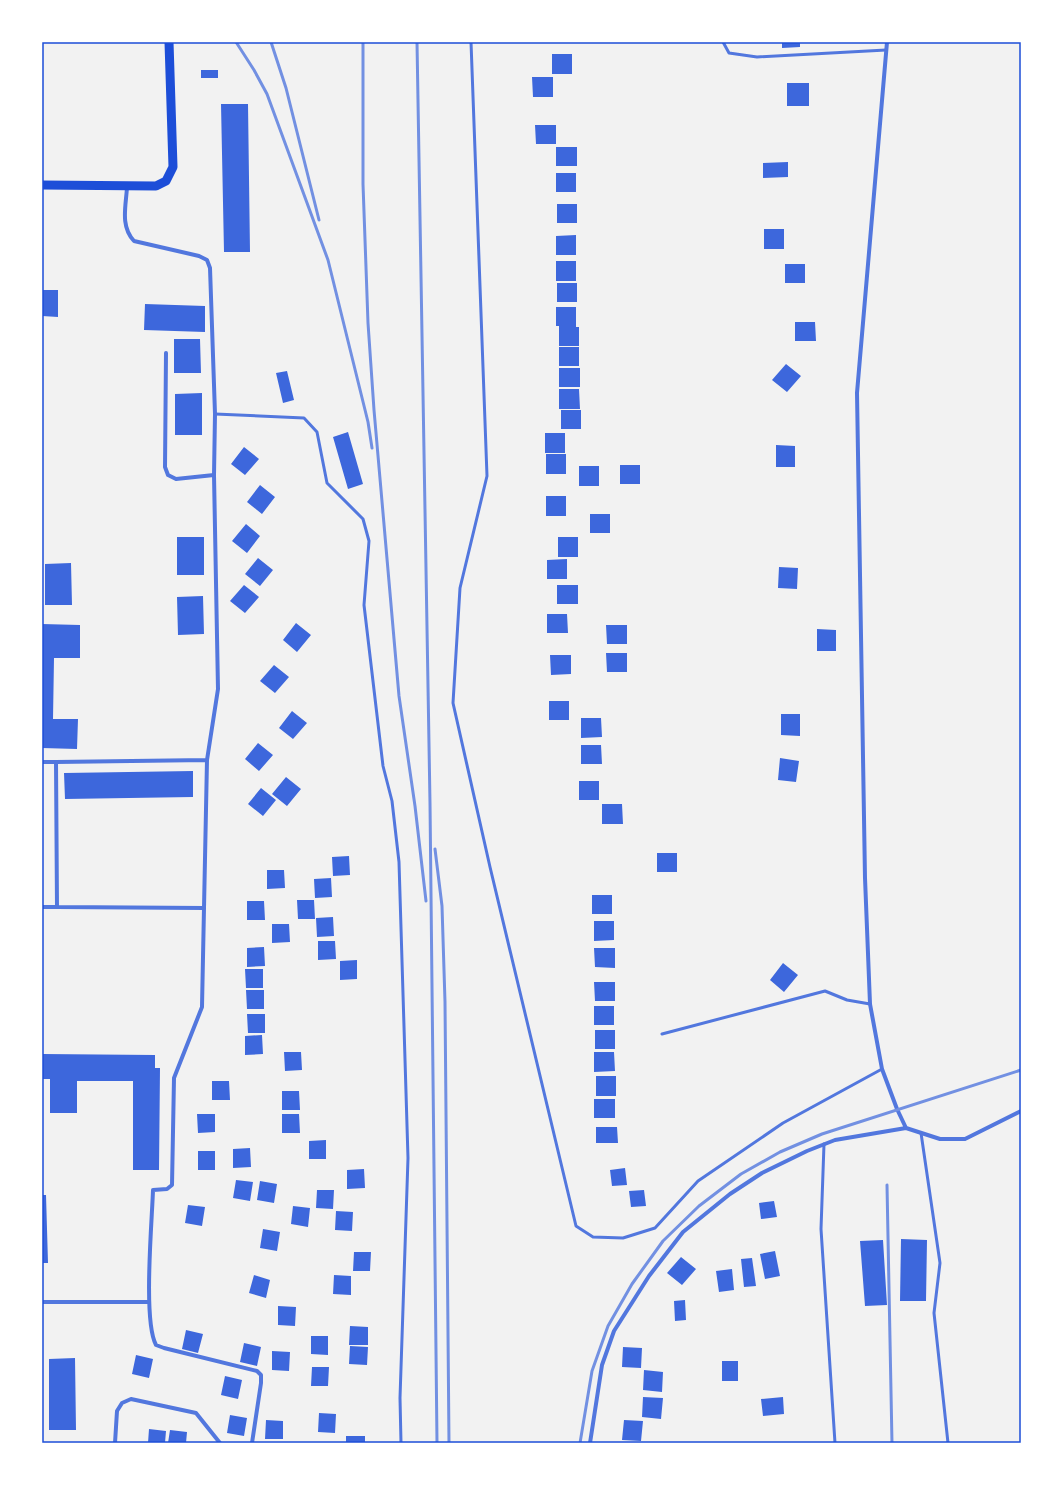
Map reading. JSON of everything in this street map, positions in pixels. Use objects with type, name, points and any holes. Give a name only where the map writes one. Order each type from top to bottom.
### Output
[{"type":"highway","points":[[42,185],[127,187],[156,186],[166,181],[174,167],[169,42]]},
{"type":"street","points":[[886,42],[857,392],[864,878],[870,1004],[882,1069],[906,1128]]},
{"type":"street","points":[[127,187],[125,224],[128,234],[134,241],[199,256],[207,260],[210,268],[215,414],[214,475],[218,689],[207,760],[202,1007],[174,1078],[172,1185],[167,1189],[153,1190],[150,1302],[152,1337],[156,1345],[257,1371],[260,1375],[261,1383],[252,1443]]},
{"type":"street","points":[[166,353],[165,467],[168,475],[176,479],[214,475]]},
{"type":"street","points":[[42,762],[207,760]]},
{"type":"street","points":[[56,762],[57,907]]},
{"type":"street","points":[[42,907],[204,908]]},
{"type":"street","points":[[590,1443],[602,1365],[614,1332],[654,1270],[683,1232],[730,1194],[762,1173],[835,1140],[906,1128],[940,1139],[965,1139],[1021,1112]]},
{"type":"street","points":[[42,1302],[150,1302]]},
{"type":"street","points":[[115,1443],[117,1410],[122,1403],[131,1399],[196,1413],[220,1443]]},
{"type":"lane","points":[[471,42],[487,476],[460,588],[453,703],[491,875],[576,1226],[594,1237],[623,1238],[656,1228],[698,1181],[783,1123],[882,1069]]},
{"type":"lane","points":[[723,42],[729,53],[756,57],[886,50]]},
{"type":"lane","points":[[215,414],[304,418],[317,432],[326,483],[363,519],[369,541],[364,605],[383,766],[392,801],[399,862],[408,1158],[400,1390],[401,1443]]},
{"type":"lane","points":[[662,1034],[825,991],[847,1000],[870,1004]]},
{"type":"lane","points":[[921,1133],[940,1263],[934,1313],[948,1443]]},
{"type":"lane","points":[[824,1144],[821,1229],[835,1443]]},
{"type":"building","points":[[782,42],[800,42],[800,47],[782,48]]},
{"type":"building","points":[[552,54],[572,54],[572,74],[552,74]]},
{"type":"building","points":[[201,70],[218,70],[218,78],[201,78]]},
{"type":"building","points":[[532,77],[553,77],[553,97],[533,97]]},
{"type":"building","points":[[787,83],[809,83],[809,106],[787,106]]},
{"type":"building","points":[[221,104],[248,104],[250,252],[224,252]]},
{"type":"building","points":[[535,125],[556,125],[556,144],[536,144]]},
{"type":"building","points":[[556,147],[577,147],[577,166],[556,166]]},
{"type":"building","points":[[788,162],[788,177],[763,178],[763,163]]},
{"type":"building","points":[[556,173],[576,173],[576,192],[556,192]]},
{"type":"building","points":[[557,204],[577,204],[577,223],[557,223]]},
{"type":"building","points":[[764,229],[784,229],[784,249],[764,249]]},
{"type":"building","points":[[576,235],[576,255],[556,255],[556,236]]},
{"type":"building","points":[[556,261],[576,261],[576,281],[556,281]]},
{"type":"building","points":[[785,264],[805,264],[805,283],[785,283]]},
{"type":"building","points":[[557,283],[577,283],[577,302],[557,302]]},
{"type":"building","points":[[43,290],[58,290],[58,317],[42,316]]},
{"type":"building","points":[[145,304],[205,306],[205,332],[144,330]]},
{"type":"building","points":[[556,307],[576,307],[576,327],[579,327],[579,346],[559,346],[559,326],[556,326]]},
{"type":"building","points":[[795,322],[815,322],[816,341],[795,341]]},
{"type":"building","points":[[174,339],[200,339],[201,373],[174,373]]},
{"type":"building","points":[[559,347],[579,347],[579,366],[559,366]]},
{"type":"building","points":[[786,364],[801,376],[787,392],[772,380]]},
{"type":"building","points":[[559,368],[580,368],[580,387],[559,387]]},
{"type":"building","points":[[287,371],[294,400],[283,403],[276,373]]},
{"type":"building","points":[[559,389],[579,389],[580,409],[559,409]]},
{"type":"building","points":[[202,393],[202,435],[175,435],[175,394]]},
{"type":"building","points":[[561,410],[581,410],[581,429],[561,429]]},
{"type":"building","points":[[348,432],[363,484],[348,489],[333,437]]},
{"type":"building","points":[[545,433],[565,433],[565,453],[545,453]]},
{"type":"building","points":[[776,445],[795,446],[795,467],[776,467]]},
{"type":"building","points":[[244,447],[259,459],[245,475],[231,464]]},
{"type":"building","points":[[546,454],[566,454],[566,474],[546,474]]},
{"type":"building","points":[[620,465],[640,465],[640,484],[620,484]]},
{"type":"building","points":[[579,466],[599,466],[599,486],[579,486]]},
{"type":"building","points":[[260,485],[275,497],[262,514],[247,502]]},
{"type":"building","points":[[546,496],[566,496],[566,516],[546,516]]},
{"type":"building","points":[[590,514],[610,514],[610,533],[590,533]]},
{"type":"building","points":[[246,524],[260,536],[247,553],[232,541]]},
{"type":"building","points":[[177,537],[204,537],[204,575],[177,575]]},
{"type":"building","points":[[558,537],[578,537],[578,557],[558,557]]},
{"type":"building","points":[[258,558],[273,570],[260,586],[245,574]]},
{"type":"building","points":[[567,559],[567,579],[547,579],[547,560]]},
{"type":"building","points":[[71,563],[72,605],[45,605],[45,564]]},
{"type":"building","points":[[779,567],[798,568],[797,589],[778,588]]},
{"type":"building","points":[[244,585],[259,597],[245,613],[230,601]]},
{"type":"building","points":[[557,585],[578,585],[578,604],[557,604]]},
{"type":"building","points":[[203,596],[204,634],[178,635],[177,597]]},
{"type":"building","points":[[547,614],[567,614],[568,633],[547,633]]},
{"type":"building","points":[[296,623],[311,635],[297,652],[283,640]]},
{"type":"building","points":[[42,624],[80,625],[80,658],[54,658],[53,719],[78,719],[77,749],[42,748]]},
{"type":"building","points":[[606,625],[627,625],[627,644],[607,644]]},
{"type":"building","points":[[817,629],[836,630],[836,651],[817,651]]},
{"type":"building","points":[[606,653],[627,653],[627,672],[607,672]]},
{"type":"building","points":[[550,655],[571,655],[571,674],[551,675]]},
{"type":"building","points":[[274,665],[289,677],[275,693],[260,681]]},
{"type":"building","points":[[549,701],[569,701],[569,720],[549,720]]},
{"type":"building","points":[[292,711],[307,723],[293,739],[279,728]]},
{"type":"building","points":[[781,714],[800,714],[800,736],[781,735]]},
{"type":"building","points":[[581,718],[601,718],[602,737],[581,738]]},
{"type":"building","points":[[258,743],[273,755],[259,771],[245,759]]},
{"type":"building","points":[[581,745],[601,745],[602,764],[581,764]]},
{"type":"building","points":[[780,758],[799,761],[796,782],[778,780]]},
{"type":"building","points":[[193,771],[193,797],[65,799],[64,773]]},
{"type":"building","points":[[286,777],[301,789],[287,806],[272,794]]},
{"type":"building","points":[[579,781],[599,781],[599,800],[579,800]]},
{"type":"building","points":[[261,788],[276,800],[263,816],[248,804]]},
{"type":"building","points":[[602,804],[622,804],[623,824],[602,824]]},
{"type":"building","points":[[657,853],[677,853],[677,872],[657,872]]},
{"type":"building","points":[[349,856],[350,875],[333,876],[332,857]]},
{"type":"building","points":[[267,870],[284,870],[285,888],[267,889]]},
{"type":"building","points":[[331,878],[332,897],[315,898],[314,879]]},
{"type":"building","points":[[592,895],[612,895],[612,914],[592,914]]},
{"type":"building","points":[[297,900],[314,900],[315,919],[298,919]]},
{"type":"building","points":[[247,901],[264,901],[265,920],[247,920]]},
{"type":"building","points":[[333,917],[334,936],[317,937],[316,918]]},
{"type":"building","points":[[594,921],[614,921],[614,940],[594,941]]},
{"type":"building","points":[[272,924],[289,924],[290,942],[272,943]]},
{"type":"building","points":[[318,941],[335,941],[336,959],[318,960]]},
{"type":"building","points":[[264,947],[265,966],[247,967],[247,948]]},
{"type":"building","points":[[594,948],[615,948],[615,968],[595,967]]},
{"type":"building","points":[[357,960],[357,979],[340,980],[340,961]]},
{"type":"building","points":[[783,963],[798,975],[784,992],[770,980]]},
{"type":"building","points":[[245,969],[263,969],[263,988],[246,988]]},
{"type":"building","points":[[594,982],[615,982],[615,1001],[595,1001]]},
{"type":"building","points":[[246,990],[264,990],[264,1009],[247,1009]]},
{"type":"building","points":[[594,1006],[614,1006],[614,1025],[594,1025]]},
{"type":"building","points":[[247,1014],[265,1014],[265,1033],[248,1033]]},
{"type":"building","points":[[595,1030],[615,1030],[615,1049],[595,1049]]},
{"type":"building","points":[[262,1035],[263,1054],[245,1055],[245,1036]]},
{"type":"building","points":[[284,1052],[301,1052],[302,1070],[285,1071]]},
{"type":"building","points":[[594,1052],[614,1052],[615,1071],[594,1072]]},
{"type":"building","points":[[42,1054],[155,1055],[155,1068],[160,1068],[159,1170],[133,1170],[133,1081],[77,1081],[77,1113],[50,1113],[50,1079],[42,1079]]},
{"type":"building","points":[[596,1076],[616,1076],[616,1096],[596,1096]]},
{"type":"building","points":[[212,1081],[229,1081],[230,1100],[212,1100]]},
{"type":"building","points":[[282,1091],[299,1091],[300,1110],[282,1110]]},
{"type":"building","points":[[594,1099],[615,1099],[615,1118],[594,1118]]},
{"type":"building","points":[[197,1114],[215,1114],[215,1132],[198,1133]]},
{"type":"building","points":[[282,1114],[299,1114],[300,1133],[282,1133]]},
{"type":"building","points":[[596,1127],[617,1127],[618,1143],[596,1143]]},
{"type":"building","points":[[326,1140],[326,1159],[309,1159],[309,1141]]},
{"type":"building","points":[[250,1148],[251,1167],[233,1168],[233,1149]]},
{"type":"building","points":[[198,1151],[215,1151],[215,1170],[198,1170]]},
{"type":"building","points":[[625,1168],[627,1185],[612,1186],[610,1170]]},
{"type":"building","points":[[364,1169],[365,1188],[347,1189],[347,1170]]},
{"type":"building","points":[[236,1180],[253,1182],[250,1201],[233,1198]]},
{"type":"building","points":[[260,1181],[277,1184],[274,1203],[257,1200]]},
{"type":"building","points":[[317,1190],[334,1190],[333,1209],[316,1208]]},
{"type":"building","points":[[644,1190],[646,1206],[631,1207],[629,1191]]},
{"type":"building","points":[[42,1195],[46,1195],[48,1263],[42,1263]]},
{"type":"building","points":[[774,1201],[777,1217],[761,1219],[759,1203]]},
{"type":"building","points":[[188,1205],[205,1207],[202,1226],[185,1223]]},
{"type":"building","points":[[293,1206],[310,1208],[308,1227],[291,1224]]},
{"type":"building","points":[[336,1211],[353,1212],[352,1231],[335,1230]]},
{"type":"building","points":[[263,1229],[280,1232],[277,1251],[260,1248]]},
{"type":"building","points":[[901,1239],[927,1240],[926,1301],[900,1301]]},
{"type":"building","points":[[883,1240],[887,1305],[865,1306],[860,1241]]},
{"type":"building","points":[[775,1251],[780,1276],[765,1279],[760,1254]]},
{"type":"building","points":[[354,1252],[371,1252],[370,1271],[353,1271]]},
{"type":"building","points":[[681,1257],[696,1269],[682,1285],[667,1273]]},
{"type":"building","points":[[752,1258],[756,1286],[744,1287],[741,1259]]},
{"type":"building","points":[[732,1269],[734,1290],[719,1292],[716,1271]]},
{"type":"building","points":[[254,1275],[270,1280],[266,1298],[249,1293]]},
{"type":"building","points":[[334,1275],[351,1276],[351,1295],[333,1294]]},
{"type":"building","points":[[685,1300],[686,1320],[675,1321],[674,1301]]},
{"type":"building","points":[[278,1306],[296,1307],[295,1326],[278,1325]]},
{"type":"building","points":[[350,1326],[368,1327],[368,1345],[349,1345]]},
{"type":"building","points":[[186,1330],[203,1334],[198,1353],[182,1349]]},
{"type":"building","points":[[311,1336],[328,1336],[328,1355],[311,1354]]},
{"type":"building","points":[[244,1343],[261,1347],[257,1366],[240,1362]]},
{"type":"building","points":[[350,1346],[368,1347],[367,1365],[349,1364]]},
{"type":"building","points":[[623,1347],[642,1348],[641,1368],[622,1367]]},
{"type":"building","points":[[272,1351],[290,1352],[289,1371],[272,1370]]},
{"type":"building","points":[[136,1355],[153,1359],[149,1378],[132,1374]]},
{"type":"building","points":[[75,1358],[76,1430],[49,1430],[49,1359]]},
{"type":"building","points":[[722,1361],[738,1361],[738,1381],[722,1381]]},
{"type":"building","points":[[312,1367],[329,1367],[328,1386],[311,1386]]},
{"type":"building","points":[[644,1370],[663,1372],[662,1392],[643,1390]]},
{"type":"building","points":[[225,1376],[242,1380],[238,1399],[221,1395]]},
{"type":"building","points":[[643,1397],[663,1398],[661,1419],[642,1417]]},
{"type":"building","points":[[783,1397],[784,1414],[763,1416],[761,1399]]},
{"type":"building","points":[[319,1413],[336,1414],[335,1433],[318,1432]]},
{"type":"building","points":[[230,1415],[247,1418],[244,1436],[227,1433]]},
{"type":"building","points":[[266,1420],[283,1421],[283,1439],[265,1439]]},
{"type":"building","points":[[624,1420],[643,1421],[641,1441],[622,1440]]},
{"type":"building","points":[[149,1429],[166,1431],[165,1443],[148,1443]]},
{"type":"building","points":[[170,1430],[187,1432],[186,1443],[168,1443]]},
{"type":"building","points":[[346,1436],[365,1436],[365,1443],[346,1443]]},
{"type":"railway","points":[[236,42],[267,94],[328,260],[368,422],[372,448]]},
{"type":"railway","points":[[271,42],[286,88],[319,220]]},
{"type":"railway","points":[[363,42],[363,184],[368,323],[374,410],[399,696],[415,806],[426,901]]},
{"type":"railway","points":[[417,42],[430,803],[437,1443]]},
{"type":"railway","points":[[435,849],[442,906],[445,1002],[449,1443]]},
{"type":"railway","points":[[580,1443],[592,1371],[608,1326],[632,1284],[663,1241],[699,1206],[741,1174],[780,1152],[822,1134],[1021,1070]]},
{"type":"railway","points":[[887,1185],[892,1443]]}]
